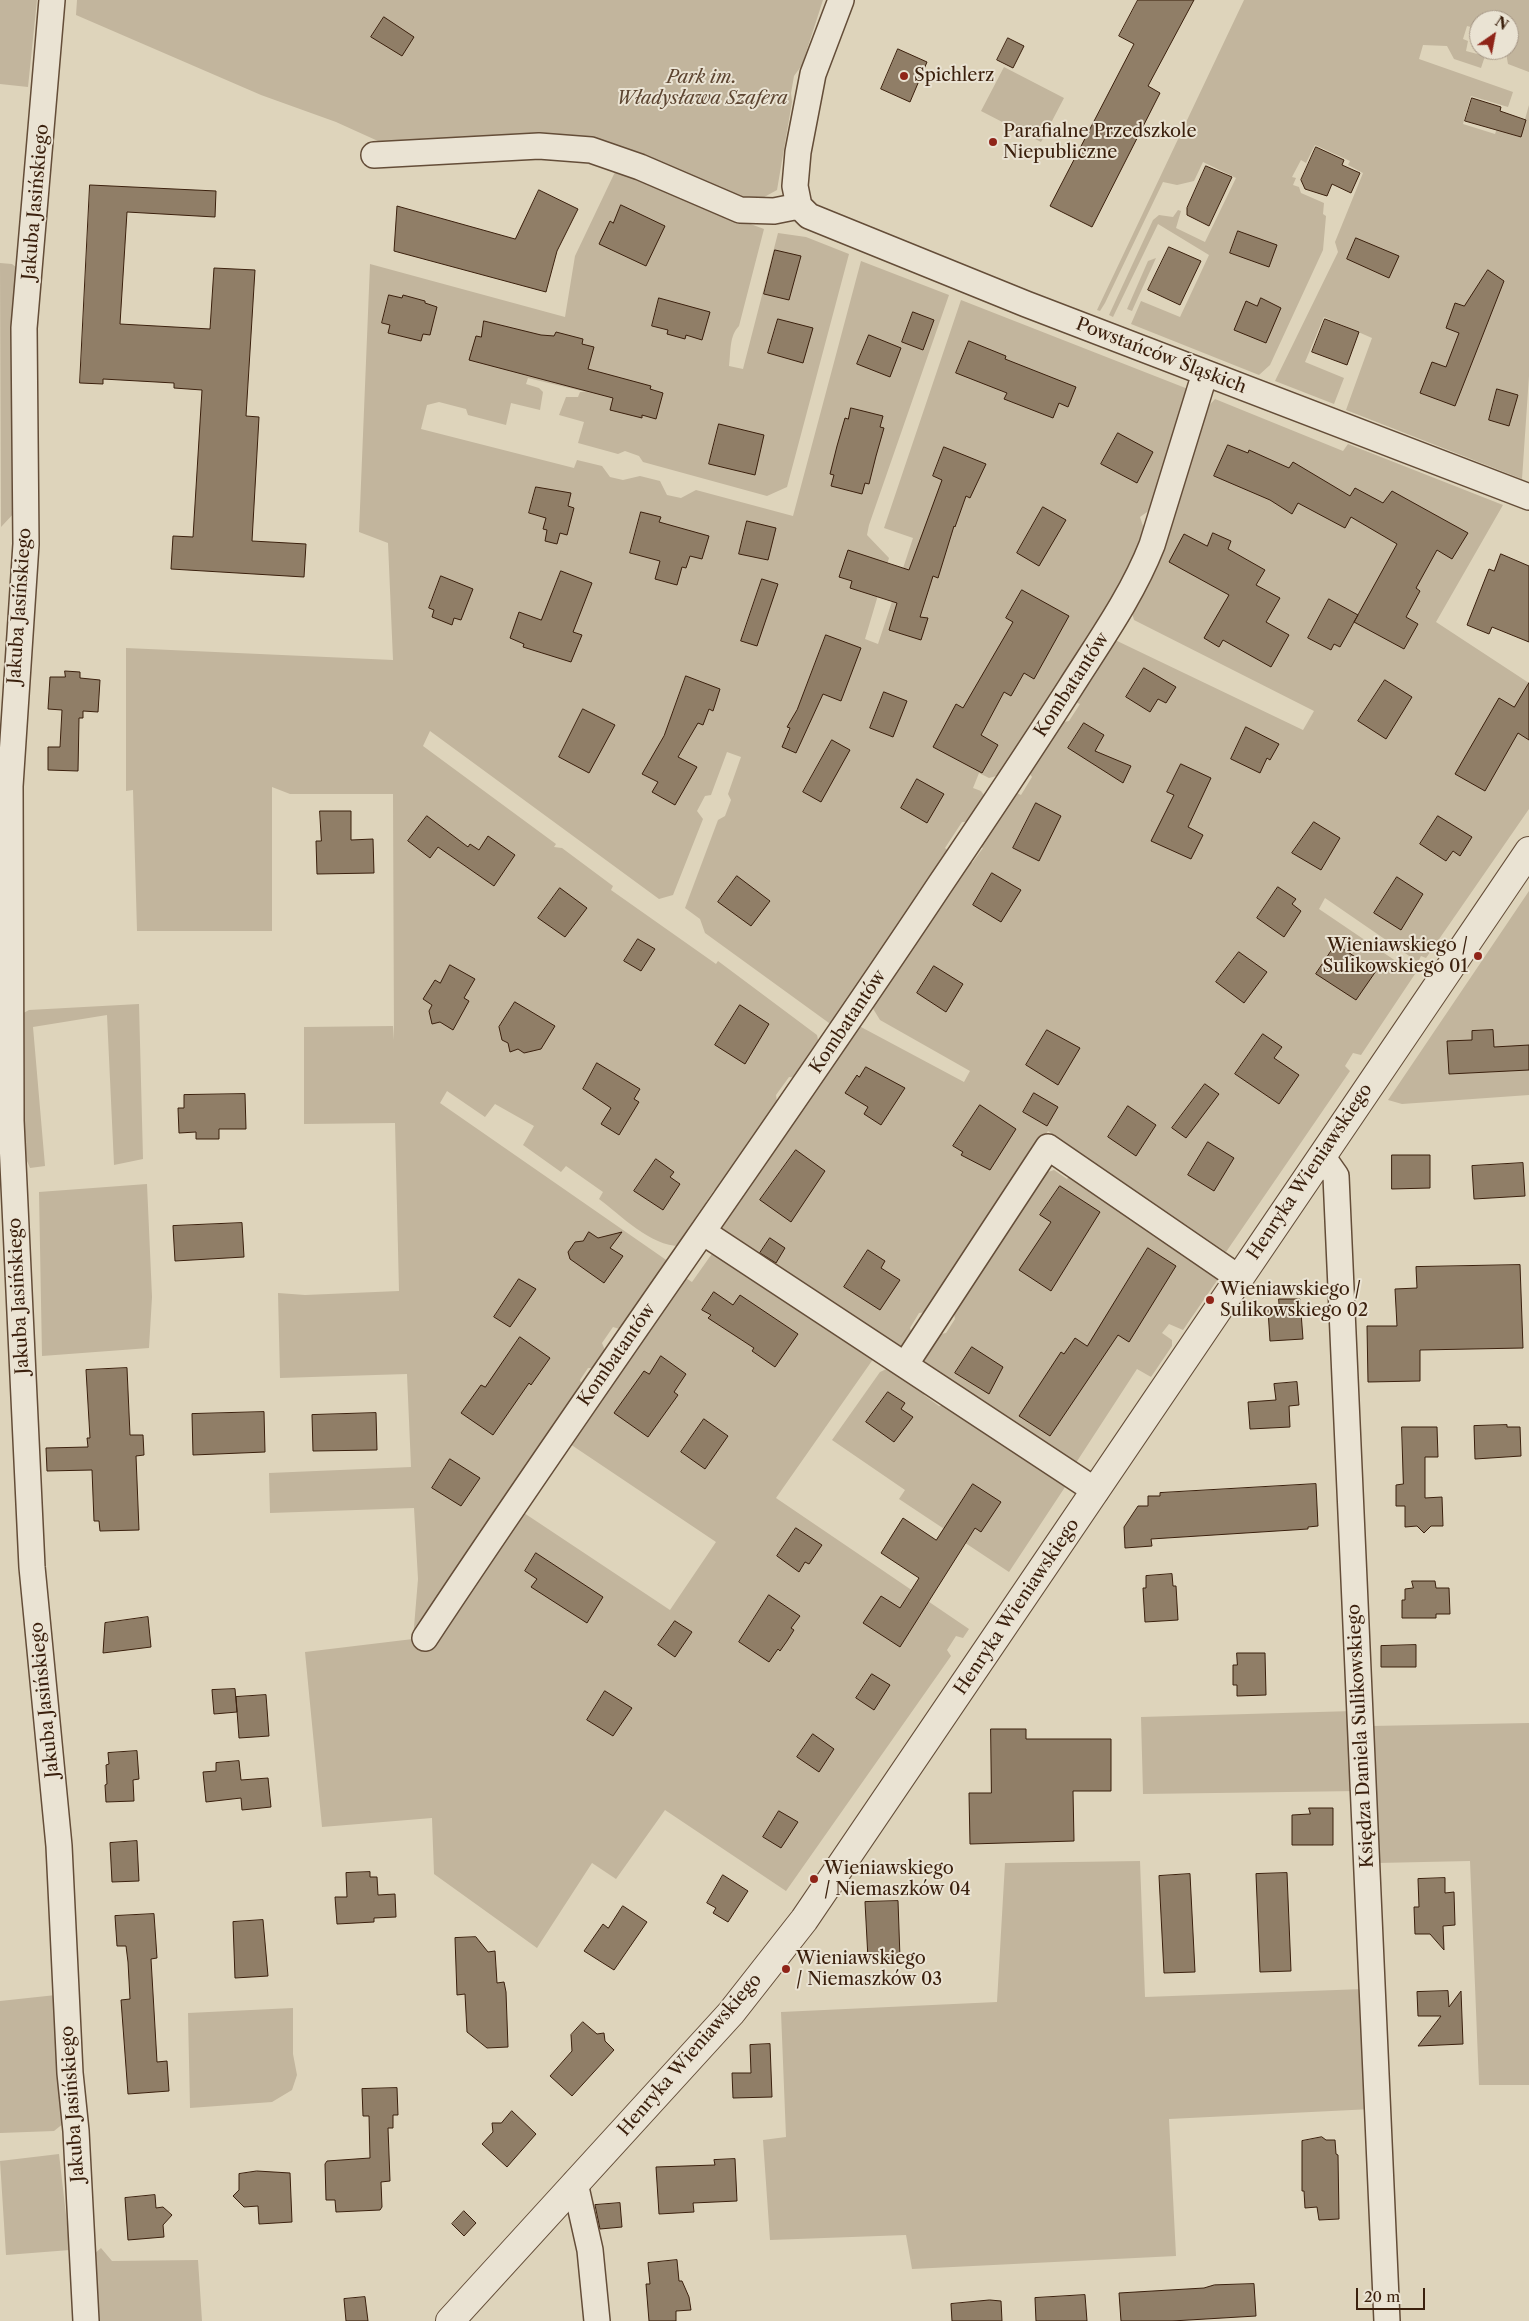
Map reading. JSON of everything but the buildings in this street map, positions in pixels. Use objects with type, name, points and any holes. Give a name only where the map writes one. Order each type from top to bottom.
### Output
[{"type":"street","name":"Jakuba Jasińskiego","points":[[52,0],[24,328],[26,544],[6,735],[10,864],[11,1121],[32,1568],[59,1846],[70,2073],[76,2130],[86,2321]]},
{"type":"street","points":[[374,155],[539,146],[591,150],[640,167],[740,210],[774,211],[798,206],[795,186],[806,103],[813,74],[841,0]]},
{"type":"street","name":"Powstańców Śląskich","points":[[798,206],[809,216],[831,227],[1529,498]]},
{"type":"street","name":"Kombatantów","points":[[425,1638],[702,1232],[838,1039],[1008,784],[1113,621],[1142,571],[1152,545],[1205,373]]},
{"type":"street","name":"Henryka Wieniawskiego","points":[[450,2321],[731,2013],[804,1920],[1529,851]]},
{"type":"street","points":[[905,1365],[1048,1147],[1239,1278]]},
{"type":"street","name":"Księdza Daniela Sulikowskiego","points":[[1322,1156],[1336,1176],[1387,2321]]},
{"type":"street","points":[[702,1232],[1096,1491]]},
{"type":"street","points":[[575,2183],[590,2250],[597,2321]]},
{"type":"green space","points":[[0,0],[37,0],[28,87],[0,84]]},
{"type":"green space","name":"Park im. Władysława Szafera","points":[[77,0],[823,0],[802,65],[794,76],[791,93],[792,102],[777,190],[748,206],[593,137],[389,146],[336,122],[261,95],[76,15]]},
{"type":"green space","points":[[1244,0],[1529,0],[1529,72],[1508,64],[1507,60],[1519,60],[1519,10],[1469,10],[1469,26],[1467,26],[1463,39],[1468,41],[1466,51],[1469,52],[1469,60],[1484,60],[1481,68],[1454,59],[1447,46],[1423,45],[1419,59],[1513,92],[1508,107],[1471,96],[1463,124],[1495,134],[1503,112],[1515,116],[1510,134],[1520,137],[1529,105],[1529,376],[1522,479],[1346,410],[1372,338],[1324,317],[1305,362],[1344,378],[1334,404],[1275,381],[1338,252],[1335,242],[1363,173],[1348,165],[1350,161],[1315,145],[1306,163],[1301,160],[1292,177],[1296,178],[1293,185],[1299,187],[1301,193],[1324,203],[1323,214],[1326,216],[1323,250],[1270,365],[1259,375],[1131,324],[1141,301],[1180,317],[1209,255],[1158,224],[1113,317],[1109,315],[1153,220],[1159,215],[1173,217],[1178,210],[1181,211],[1176,228],[1205,242],[1236,178],[1203,162],[1194,181],[1177,185],[1163,182],[1105,303],[1100,311],[1097,310]]},
{"type":"green space","points":[[1004,67],[1064,98],[1041,142],[981,111]]},
{"type":"green space","points":[[615,172],[631,174],[718,212],[764,229],[739,326],[732,339],[729,366],[743,369],[778,233],[806,237],[849,254],[787,487],[767,496],[643,462],[639,456],[625,451],[618,454],[578,443],[584,422],[559,415],[566,397],[578,397],[580,392],[586,392],[528,378],[526,384],[539,388],[543,392],[540,410],[511,403],[506,425],[468,415],[466,409],[439,402],[427,405],[421,429],[574,468],[577,460],[602,466],[610,477],[623,480],[640,476],[660,481],[667,495],[681,498],[696,490],[793,516],[861,261],[949,295],[869,525],[867,535],[889,558],[865,639],[878,644],[913,538],[884,528],[961,300],[1188,389],[1154,507],[1140,517],[1146,535],[1103,622],[1097,622],[1017,757],[1009,757],[1000,775],[989,778],[979,773],[973,788],[981,791],[988,801],[973,822],[962,822],[945,848],[952,854],[838,1022],[829,1023],[705,933],[700,919],[685,908],[718,820],[725,816],[731,800],[728,794],[741,757],[727,752],[711,795],[705,796],[697,811],[703,819],[673,895],[659,899],[430,731],[423,746],[556,844],[554,847],[562,848],[613,886],[611,890],[716,964],[718,961],[817,1035],[820,1049],[800,1078],[789,1077],[776,1095],[778,1109],[726,1188],[714,1190],[706,1202],[709,1212],[683,1246],[660,1242],[638,1230],[599,1199],[603,1192],[566,1166],[561,1172],[523,1145],[534,1126],[495,1104],[485,1117],[447,1091],[440,1103],[672,1264],[626,1331],[613,1327],[602,1343],[607,1355],[596,1368],[588,1368],[580,1380],[583,1388],[518,1509],[670,1610],[716,1542],[570,1444],[622,1363],[631,1358],[637,1350],[643,1332],[683,1276],[692,1282],[716,1248],[876,1355],[776,1498],[969,1629],[963,1638],[956,1636],[947,1650],[951,1656],[786,1891],[665,1810],[616,1879],[592,1863],[537,1948],[434,1874],[432,1818],[322,1827],[305,1652],[413,1639],[418,1579],[414,1508],[270,1513],[269,1473],[411,1467],[407,1374],[280,1378],[278,1293],[305,1295],[399,1291],[395,1123],[304,1124],[304,1027],[393,1026],[394,1040],[393,794],[290,794],[272,787],[272,931],[137,931],[133,790],[126,791],[126,648],[393,660],[388,543],[359,532],[370,264],[565,317],[575,256]]},
{"type":"green space","points":[[1156,258],[1132,311],[1127,309],[1148,261]]},
{"type":"green space","points":[[0,263],[12,264],[21,271],[17,510],[1,527]]},
{"type":"green space","points":[[1215,399],[1343,451],[1348,444],[1503,505],[1436,622],[1529,683],[1529,809],[1426,958],[1421,956],[1418,962],[1325,898],[1319,909],[1415,974],[1361,1055],[1353,1053],[1345,1066],[1350,1071],[1226,1252],[1048,1131],[928,1312],[919,1313],[910,1328],[913,1336],[907,1345],[900,1350],[715,1225],[856,1027],[861,1027],[964,1082],[970,1071],[880,1020],[869,1002],[964,863],[972,863],[983,848],[976,844],[1012,791],[1021,795],[1032,777],[1027,770],[1058,723],[1069,721],[1080,704],[1073,701],[1113,639],[1303,730],[1314,711],[1134,620],[1132,613],[1205,410]]},
{"type":"green space","points":[[1529,891],[1529,1095],[1402,1104],[1388,1100]]},
{"type":"green space","points":[[139,1004],[143,1159],[114,1165],[107,1015],[33,1027],[45,1166],[30,1168],[21,1147],[18,1016],[29,1010]]},
{"type":"green space","points":[[1054,1170],[1067,1179],[1072,1171],[1216,1273],[1218,1279],[1183,1330],[1169,1324],[1162,1333],[1172,1340],[1172,1346],[1151,1377],[1137,1369],[1072,1469],[923,1370],[920,1359],[936,1335],[946,1333],[955,1319],[953,1309],[1042,1174]]},
{"type":"green space","points":[[147,1184],[152,1297],[149,1348],[42,1356],[39,1192]]},
{"type":"green space","points":[[893,1366],[922,1384],[924,1395],[939,1406],[951,1404],[1069,1481],[1009,1572],[899,1499],[905,1490],[832,1440],[880,1372]]},
{"type":"green space","points":[[1354,1711],[1358,1791],[1143,1794],[1141,1717]]},
{"type":"green space","points":[[1529,1723],[1529,2085],[1479,2085],[1470,1861],[1377,1863],[1371,1726]]},
{"type":"green space","points":[[1140,1861],[1145,1997],[1364,1989],[1372,2109],[1169,2119],[1176,2256],[912,2269],[906,2235],[770,2240],[763,2140],[786,2137],[781,2012],[997,2002],[1005,1863]]},
{"type":"green space","points":[[56,1995],[64,2123],[54,2131],[0,2133],[0,2001]]},
{"type":"green space","points":[[293,2008],[293,2054],[297,2075],[292,2090],[272,2102],[190,2108],[188,2013]]},
{"type":"green space","points":[[59,2154],[70,2250],[6,2255],[0,2161]]},
{"type":"green space","points":[[101,2248],[112,2261],[198,2260],[202,2321],[98,2321],[94,2254]]},
{"type":"place","name":"Spichlerz","points":[[904,76]]},
{"type":"place","name":"Parafialne Przedszkole Niepubliczne","points":[[993,142]]},
{"type":"place","name":"Wieniawskiego / Sulikowskiego 01","points":[[1478,956]]},
{"type":"place","name":"Wieniawskiego / Sulikowskiego 02","points":[[1210,1300]]},
{"type":"place","name":"Wieniawskiego / Niemaszków 04","points":[[814,1879]]},
{"type":"place","name":"Wieniawskiego / Niemaszków 03","points":[[786,1969]]}]
